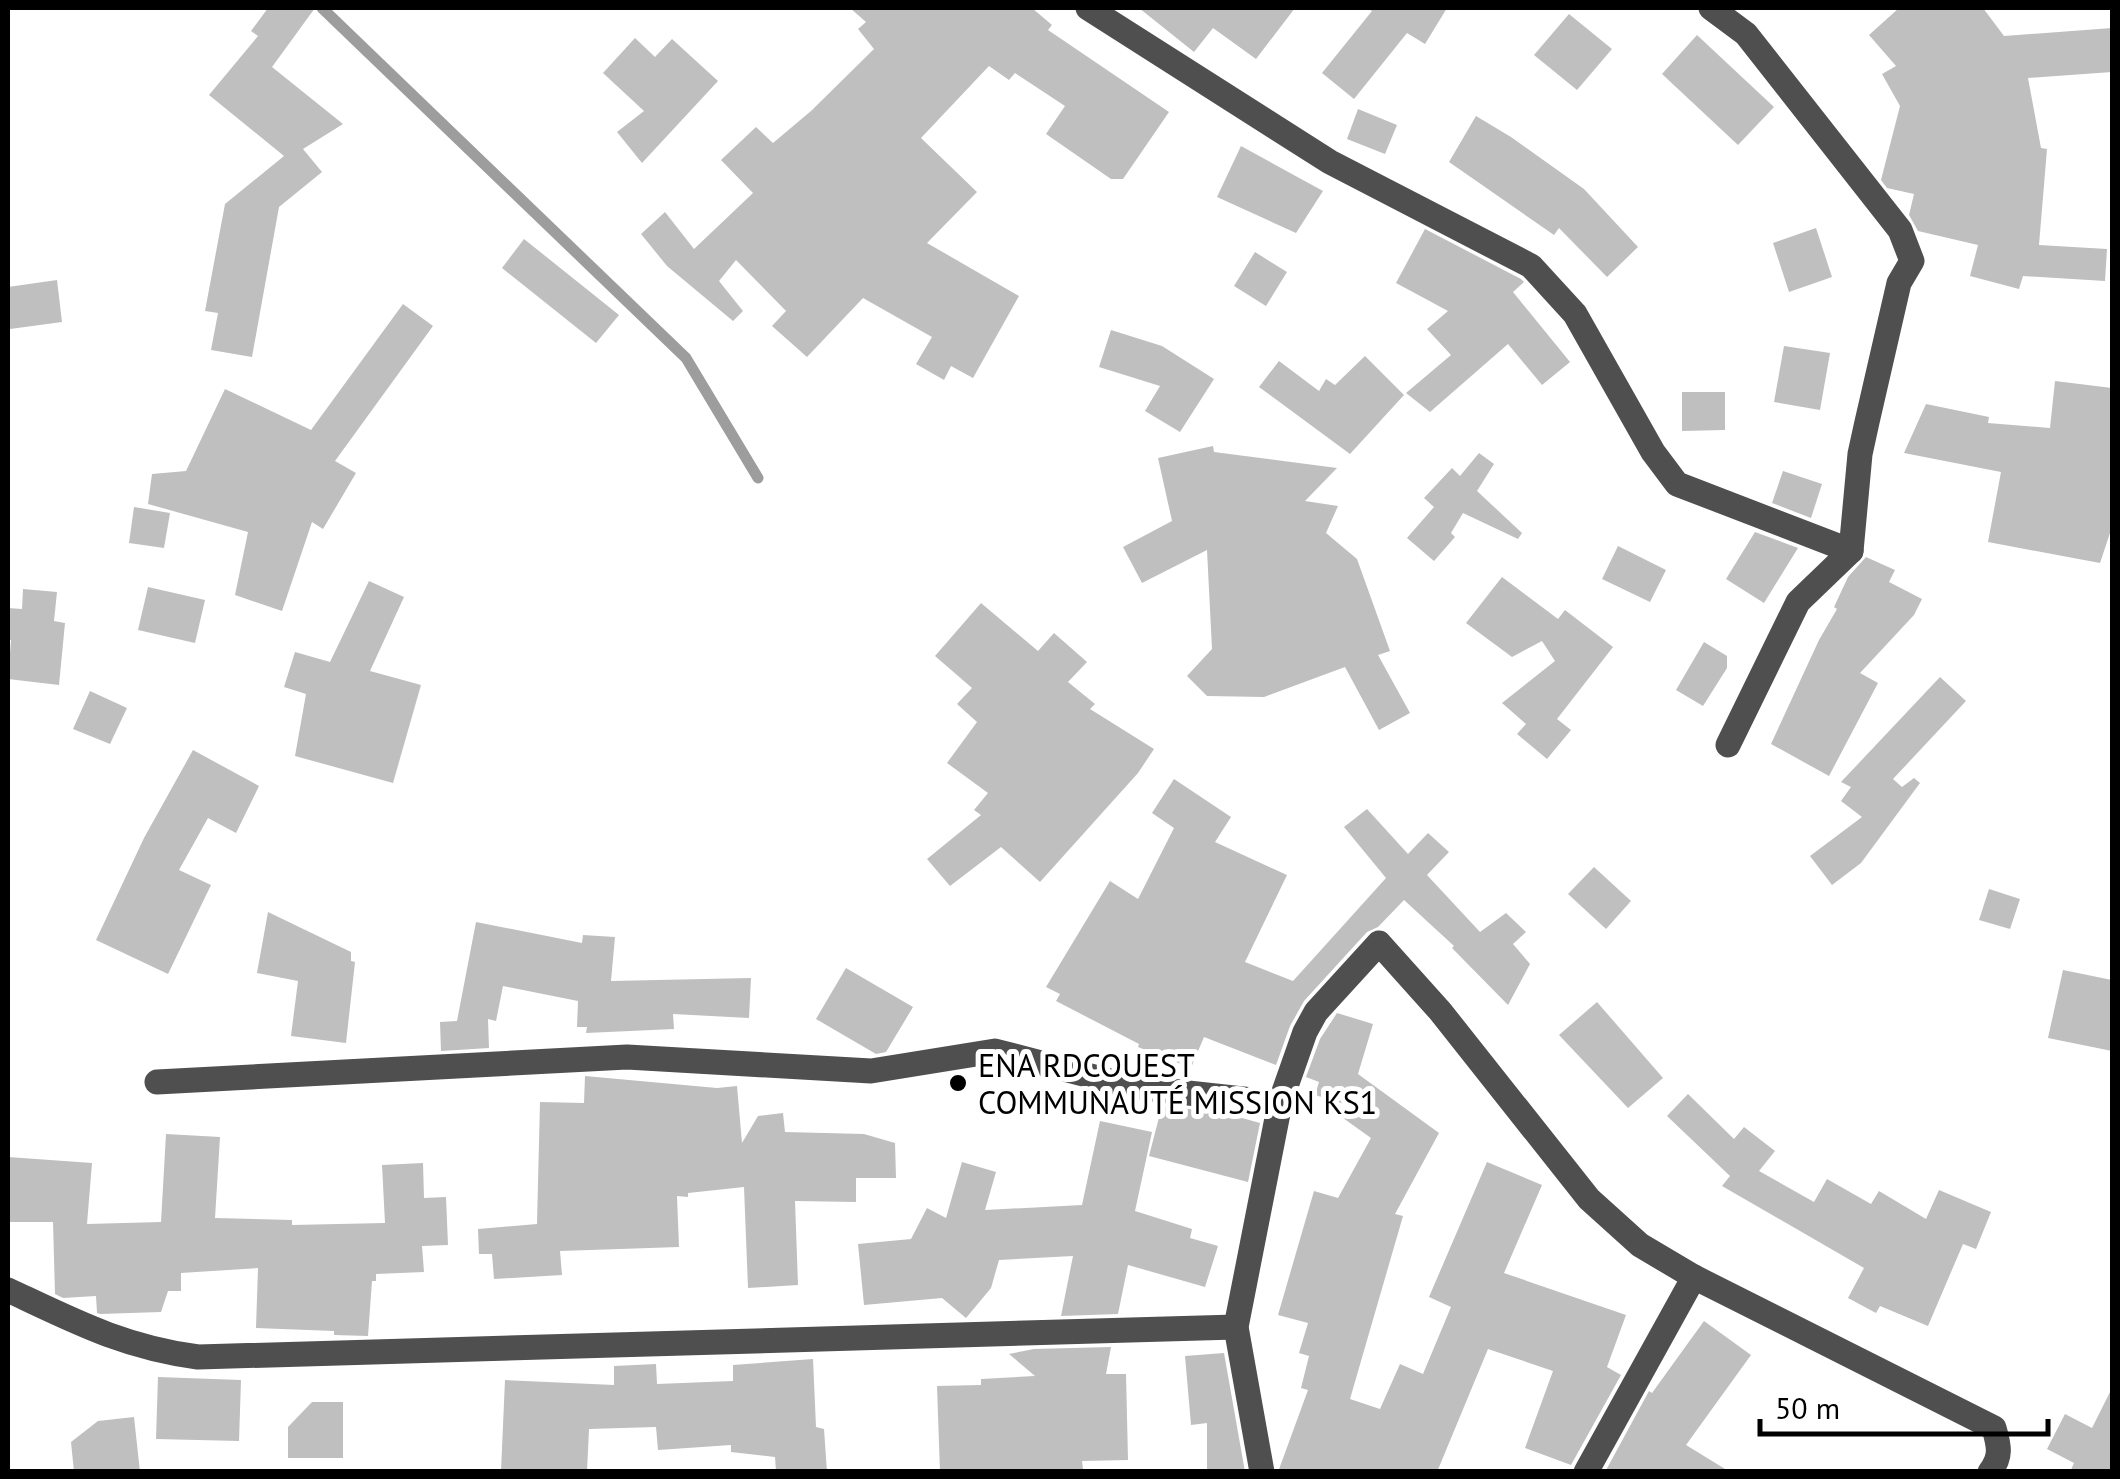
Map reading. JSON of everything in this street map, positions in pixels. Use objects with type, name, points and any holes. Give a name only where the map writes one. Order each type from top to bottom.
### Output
[{"type":"street","points":[[1088,8],[1330,162],[1531,266],[1576,314],[1653,452],[1677,484],[1851,551]]},
{"type":"street","points":[[1712,8],[1746,34],[1900,230],[1912,261],[1900,283],[1867,422],[1851,551],[1798,602],[1728,745]]},
{"type":"street","points":[[1262,1472],[1236,1327],[1280,1102],[1316,1012],[1379,943],[1440,1011],[1590,1199],[1640,1245],[1694,1277],[1994,1428],[2000,1448],[1990,1472]]},
{"type":"street","points":[[157,1082],[627,1058],[872,1071],[995,1052],[1133,1087],[1280,1102]]},
{"type":"street","points":[[1586,1472],[1694,1277]]},
{"type":"street","points":[[8,1290],[105,1335],[152,1351],[198,1356],[1236,1327]]},
{"type":"building","points":[[268,8],[315,8],[272,67],[343,124],[303,149],[322,172],[279,207],[252,357],[211,350],[218,313],[205,311],[225,204],[284,156],[209,95],[258,36],[251,31]]},
{"type":"building","points":[[850,8],[1032,8],[1052,25],[1048,30],[1169,112],[1123,179],[1111,179],[1046,134],[1065,106],[1015,73],[1009,80],[989,66],[921,138],[977,192],[927,243],[1019,296],[973,378],[951,366],[944,380],[916,364],[932,337],[863,298],[807,357],[772,326],[786,311],[736,260],[719,281],[743,311],[733,321],[667,266],[641,234],[665,212],[694,249],[753,193],[721,160],[756,127],[773,143],[874,49],[858,29],[866,22]]},
{"type":"building","points":[[1139,8],[1295,8],[1256,59],[1213,28],[1194,52]]},
{"type":"building","points":[[1366,8],[1447,8],[1425,44],[1407,33],[1354,99],[1322,73],[1372,11]]},
{"type":"building","points":[[1899,8],[1983,8],[2004,36],[2112,28],[2112,72],[2028,78],[2041,148],[2047,149],[2039,245],[2107,249],[2105,281],[2023,276],[2019,289],[1970,276],[1978,245],[1918,231],[1909,215],[1914,194],[1887,188],[1881,180],[1900,106],[1882,74],[1896,66],[1869,35]]},
{"type":"building","points":[[1569,14],[1612,49],[1577,90],[1534,55]]},
{"type":"building","points":[[1697,35],[1774,107],[1738,145],[1662,74]]},
{"type":"building","points":[[635,38],[655,57],[672,39],[718,81],[642,163],[617,132],[644,111],[603,73]]},
{"type":"building","points":[[1358,109],[1397,125],[1385,154],[1347,139]]},
{"type":"building","points":[[1476,116],[1584,189],[1638,247],[1607,277],[1559,228],[1554,235],[1449,162]]},
{"type":"building","points":[[1241,146],[1323,191],[1296,233],[1217,197]]},
{"type":"building","points":[[1816,228],[1832,277],[1789,292],[1773,243]]},
{"type":"building","points":[[1425,229],[1521,279],[1524,282],[1513,292],[1570,362],[1542,385],[1508,344],[1430,412],[1406,393],[1451,355],[1427,329],[1448,311],[1396,283]]},
{"type":"building","points":[[524,239],[619,315],[596,343],[502,268]]},
{"type":"building","points":[[1255,252],[1287,272],[1266,306],[1234,286]]},
{"type":"building","points":[[57,280],[62,322],[10,329],[8,287]]},
{"type":"building","points":[[403,304],[433,326],[335,461],[356,473],[323,529],[312,522],[282,611],[235,595],[248,532],[148,504],[152,474],[186,471],[225,389],[311,430]]},
{"type":"building","points":[[1111,330],[1162,346],[1214,379],[1180,432],[1145,411],[1160,386],[1099,367]]},
{"type":"building","points":[[1784,346],[1830,353],[1820,410],[1774,402]]},
{"type":"building","points":[[1365,356],[1404,395],[1350,454],[1259,387],[1279,361],[1319,391],[1326,379],[1335,385]]},
{"type":"building","points":[[2055,381],[2112,388],[2112,527],[2100,563],[1988,542],[2001,472],[1904,453],[1926,404],[1989,417],[1988,423],[2050,428]]},
{"type":"building","points":[[1682,392],[1725,392],[1725,430],[1682,431]]},
{"type":"building","points":[[1213,446],[1214,452],[1337,468],[1305,501],[1338,506],[1326,533],[1357,559],[1390,651],[1378,655],[1410,713],[1379,730],[1345,667],[1264,697],[1207,696],[1187,676],[1212,649],[1207,550],[1142,583],[1123,547],[1172,521],[1158,458]]},
{"type":"building","points":[[1479,453],[1494,464],[1477,491],[1522,533],[1518,539],[1463,513],[1451,533],[1455,537],[1434,561],[1407,538],[1434,507],[1424,498],[1452,468],[1460,476]]},
{"type":"building","points":[[1783,471],[1822,484],[1811,518],[1772,503]]},
{"type":"building","points":[[134,507],[170,513],[164,548],[129,543]]},
{"type":"building","points":[[1755,532],[1798,548],[1764,603],[1726,579]]},
{"type":"building","points":[[1618,546],[1666,570],[1650,602],[1602,579]]},
{"type":"building","points":[[1866,557],[1895,570],[1889,582],[1922,599],[1914,615],[1860,673],[1878,683],[1829,776],[1771,744],[1837,609],[1834,607],[1848,577]]},
{"type":"building","points":[[1502,577],[1558,619],[1565,610],[1613,647],[1557,719],[1571,730],[1547,759],[1517,734],[1526,724],[1502,703],[1555,661],[1542,641],[1512,657],[1466,623]]},
{"type":"building","points":[[369,581],[404,597],[370,671],[421,685],[393,783],[295,756],[306,694],[284,687],[295,652],[330,662]]},
{"type":"building","points":[[148,587],[205,600],[195,643],[138,630]]},
{"type":"building","points":[[23,589],[57,592],[54,621],[65,623],[59,685],[8,679],[8,608],[22,609]]},
{"type":"building","points":[[981,603],[1038,651],[1054,633],[1087,662],[1068,682],[1095,704],[1090,709],[1154,749],[1138,773],[1040,882],[1001,847],[950,886],[927,859],[981,815],[974,810],[988,793],[947,763],[977,722],[957,704],[972,688],[935,656]]},
{"type":"building","points":[[1704,642],[1727,656],[1727,668],[1703,706],[1676,690]]},
{"type":"building","points":[[1940,677],[1966,701],[1893,779],[1902,787],[1914,778],[1920,783],[1861,863],[1832,885],[1810,856],[1862,817],[1841,801],[1851,787],[1841,782]]},
{"type":"building","points":[[90,691],[127,708],[110,744],[73,729]]},
{"type":"building","points":[[193,750],[259,786],[236,833],[208,818],[179,870],[211,885],[168,974],[96,940],[144,838]]},
{"type":"building","points":[[1174,779],[1231,817],[1215,842],[1287,875],[1245,962],[1293,981],[1386,878],[1344,827],[1367,809],[1408,854],[1428,833],[1449,852],[1427,875],[1480,932],[1506,913],[1526,932],[1513,944],[1530,964],[1508,1005],[1454,946],[1404,900],[1378,927],[1367,932],[1304,1001],[1276,1065],[1204,1037],[1191,1068],[1138,1047],[1139,1044],[1056,1001],[1060,994],[1046,987],[1110,881],[1138,899],[1174,828],[1152,813]]},
{"type":"building","points":[[1594,867],[1631,901],[1606,929],[1568,894]]},
{"type":"building","points":[[1989,889],[2020,899],[2010,929],[1979,920]]},
{"type":"building","points":[[268,912],[351,952],[351,961],[355,962],[346,1043],[291,1036],[298,981],[257,973]]},
{"type":"building","points":[[476,922],[582,943],[583,935],[615,937],[611,981],[751,978],[749,1018],[673,1014],[674,1029],[586,1033],[587,1027],[577,1027],[578,1001],[503,986],[496,1021],[488,1019],[489,1048],[441,1051],[440,1022],[457,1021]]},
{"type":"building","points":[[846,968],[913,1007],[886,1052],[876,1054],[816,1019]]},
{"type":"building","points":[[2063,970],[2112,980],[2112,1051],[2048,1038]]},
{"type":"building","points":[[1597,1002],[1663,1078],[1628,1108],[1559,1035]]},
{"type":"building","points":[[1337,1013],[1373,1024],[1358,1074],[1439,1133],[1395,1214],[1403,1216],[1350,1399],[1380,1409],[1400,1364],[1423,1374],[1451,1307],[1429,1297],[1487,1162],[1542,1185],[1504,1273],[1626,1315],[1607,1367],[1621,1375],[1571,1465],[1525,1448],[1553,1371],[1488,1349],[1437,1472],[1278,1472],[1308,1390],[1301,1388],[1309,1356],[1299,1353],[1308,1323],[1278,1315],[1314,1191],[1338,1198],[1371,1138],[1343,1118],[1351,1106],[1315,1095],[1319,1082],[1306,1077],[1320,1039]]},
{"type":"building","points":[[585,1076],[717,1088],[737,1086],[742,1143],[758,1116],[783,1113],[785,1132],[864,1134],[895,1143],[896,1178],[856,1178],[856,1202],[795,1201],[798,1285],[748,1288],[744,1187],[677,1196],[679,1247],[560,1251],[562,1275],[494,1279],[492,1254],[479,1254],[478,1229],[537,1224],[540,1102],[584,1103]]},
{"type":"building","points":[[1688,1094],[1734,1139],[1744,1127],[1775,1151],[1759,1171],[1814,1202],[1827,1179],[1871,1204],[1879,1191],[1926,1219],[1939,1190],[1991,1212],[1976,1249],[1963,1244],[1928,1326],[1880,1306],[1876,1313],[1848,1298],[1864,1268],[1722,1186],[1730,1176],[1667,1116]]},
{"type":"building","points":[[1162,1106],[1224,1113],[1260,1123],[1248,1182],[1149,1156]]},
{"type":"building","points":[[1100,1121],[1152,1132],[1135,1211],[1192,1229],[1190,1238],[1218,1246],[1205,1287],[1128,1265],[1118,1314],[1061,1316],[1073,1256],[999,1260],[991,1288],[966,1318],[942,1298],[864,1305],[858,1244],[911,1239],[927,1208],[946,1218],[962,1162],[996,1172],[985,1210],[1082,1205]]},
{"type":"building","points":[[166,1134],[220,1137],[215,1218],[292,1220],[292,1225],[385,1223],[382,1165],[423,1163],[424,1198],[446,1197],[448,1245],[422,1246],[424,1272],[376,1274],[376,1281],[372,1281],[368,1336],[256,1328],[258,1268],[181,1273],[181,1291],[168,1291],[161,1312],[100,1314],[96,1296],[63,1298],[55,1294],[53,1222],[8,1222],[8,1157],[92,1163],[87,1224],[161,1222]]},
{"type":"building","points":[[1704,1321],[1751,1355],[1686,1445],[1730,1472],[1605,1472],[1649,1391],[1652,1393]]},
{"type":"building","points":[[1111,1347],[1106,1374],[1126,1374],[1128,1460],[1082,1461],[1083,1469],[1037,1472],[940,1472],[937,1386],[981,1385],[981,1379],[1035,1376],[1009,1354],[1034,1349]]},
{"type":"building","points":[[1224,1353],[1245,1472],[1207,1472],[1207,1423],[1191,1425],[1185,1356]]},
{"type":"building","points":[[813,1359],[816,1427],[824,1429],[827,1472],[776,1472],[775,1457],[731,1452],[731,1445],[658,1450],[656,1427],[589,1429],[587,1472],[501,1471],[505,1380],[614,1385],[614,1366],[656,1364],[657,1384],[733,1381],[733,1365]]},
{"type":"building","points":[[158,1377],[241,1380],[239,1441],[156,1439]]},
{"type":"building","points":[[2112,1388],[2112,1472],[2070,1472],[2074,1463],[2047,1449],[2065,1414],[2092,1428]]},
{"type":"building","points":[[312,1402],[343,1402],[343,1458],[288,1458],[288,1427]]},
{"type":"building","points":[[134,1417],[140,1472],[74,1472],[71,1442],[98,1421]]},
{"type":"waterway","points":[[322,8],[686,358],[758,478]]},
{"type":"place","name":"ENA RDCOUEST COMMUNAUTÉ MISSION KS1","points":[[958,1083]]}]
